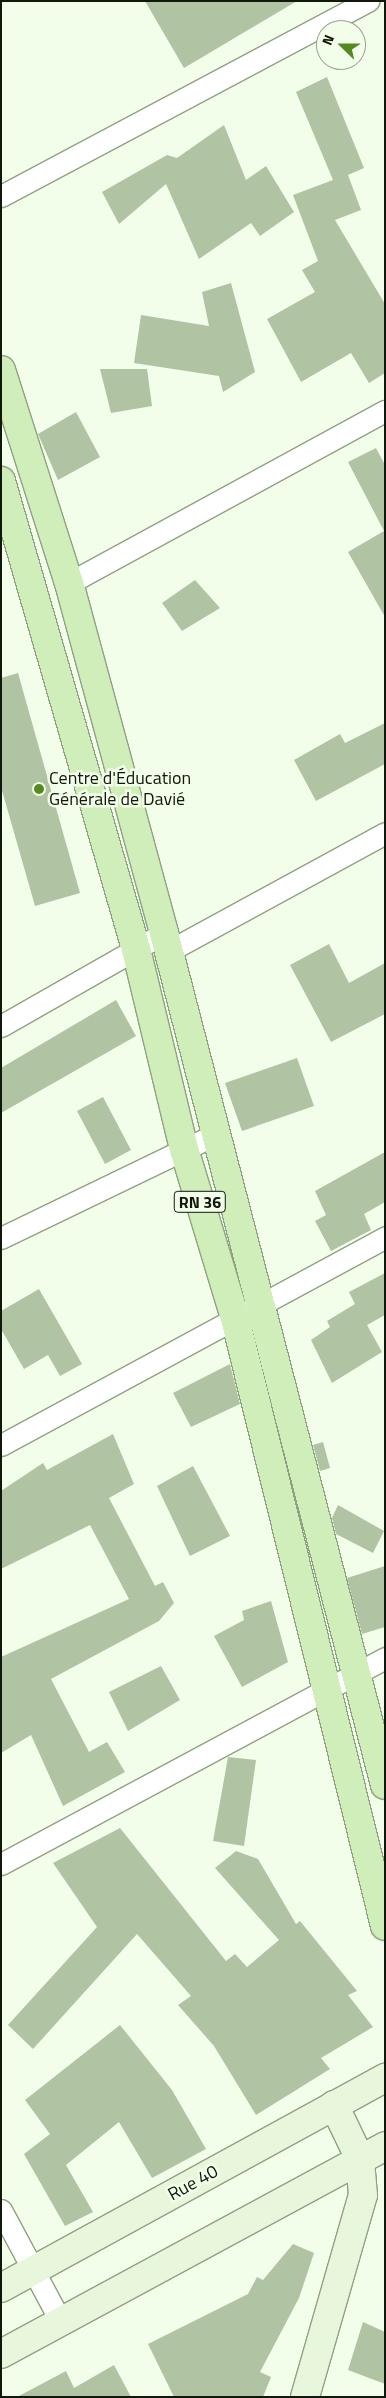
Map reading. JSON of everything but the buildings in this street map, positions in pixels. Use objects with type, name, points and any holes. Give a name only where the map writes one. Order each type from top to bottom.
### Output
[{"type":"main road","name":"RN 36","points":[[1,370],[69,583],[166,943],[214,1135],[385,1785]]},
{"type":"main road","name":"RN 36","points":[[1,481],[136,949],[184,1149],[235,1318],[385,1926]]},
{"type":"main road","name":"Rue 40","points":[[1,2288],[385,2078]]},
{"type":"main road","points":[[305,2397],[356,2230],[363,2195],[360,2159],[334,2105]]},
{"type":"main road","points":[[1,2354],[385,2146]]},
{"type":"street","points":[[1,196],[368,1]]},
{"type":"street","points":[[69,583],[385,411]]},
{"type":"street","points":[[1,1026],[136,949],[166,943],[385,833]]},
{"type":"street","points":[[1,1238],[214,1135]]},
{"type":"street","points":[[1,1444],[385,1237]]},
{"type":"street","points":[[1,1864],[385,1658]]},
{"type":"street","points":[[1,2210],[61,2322]]},
{"type":"place","name":"Centre d'Éducation Générale de Davié","points":[[39,789]]}]
